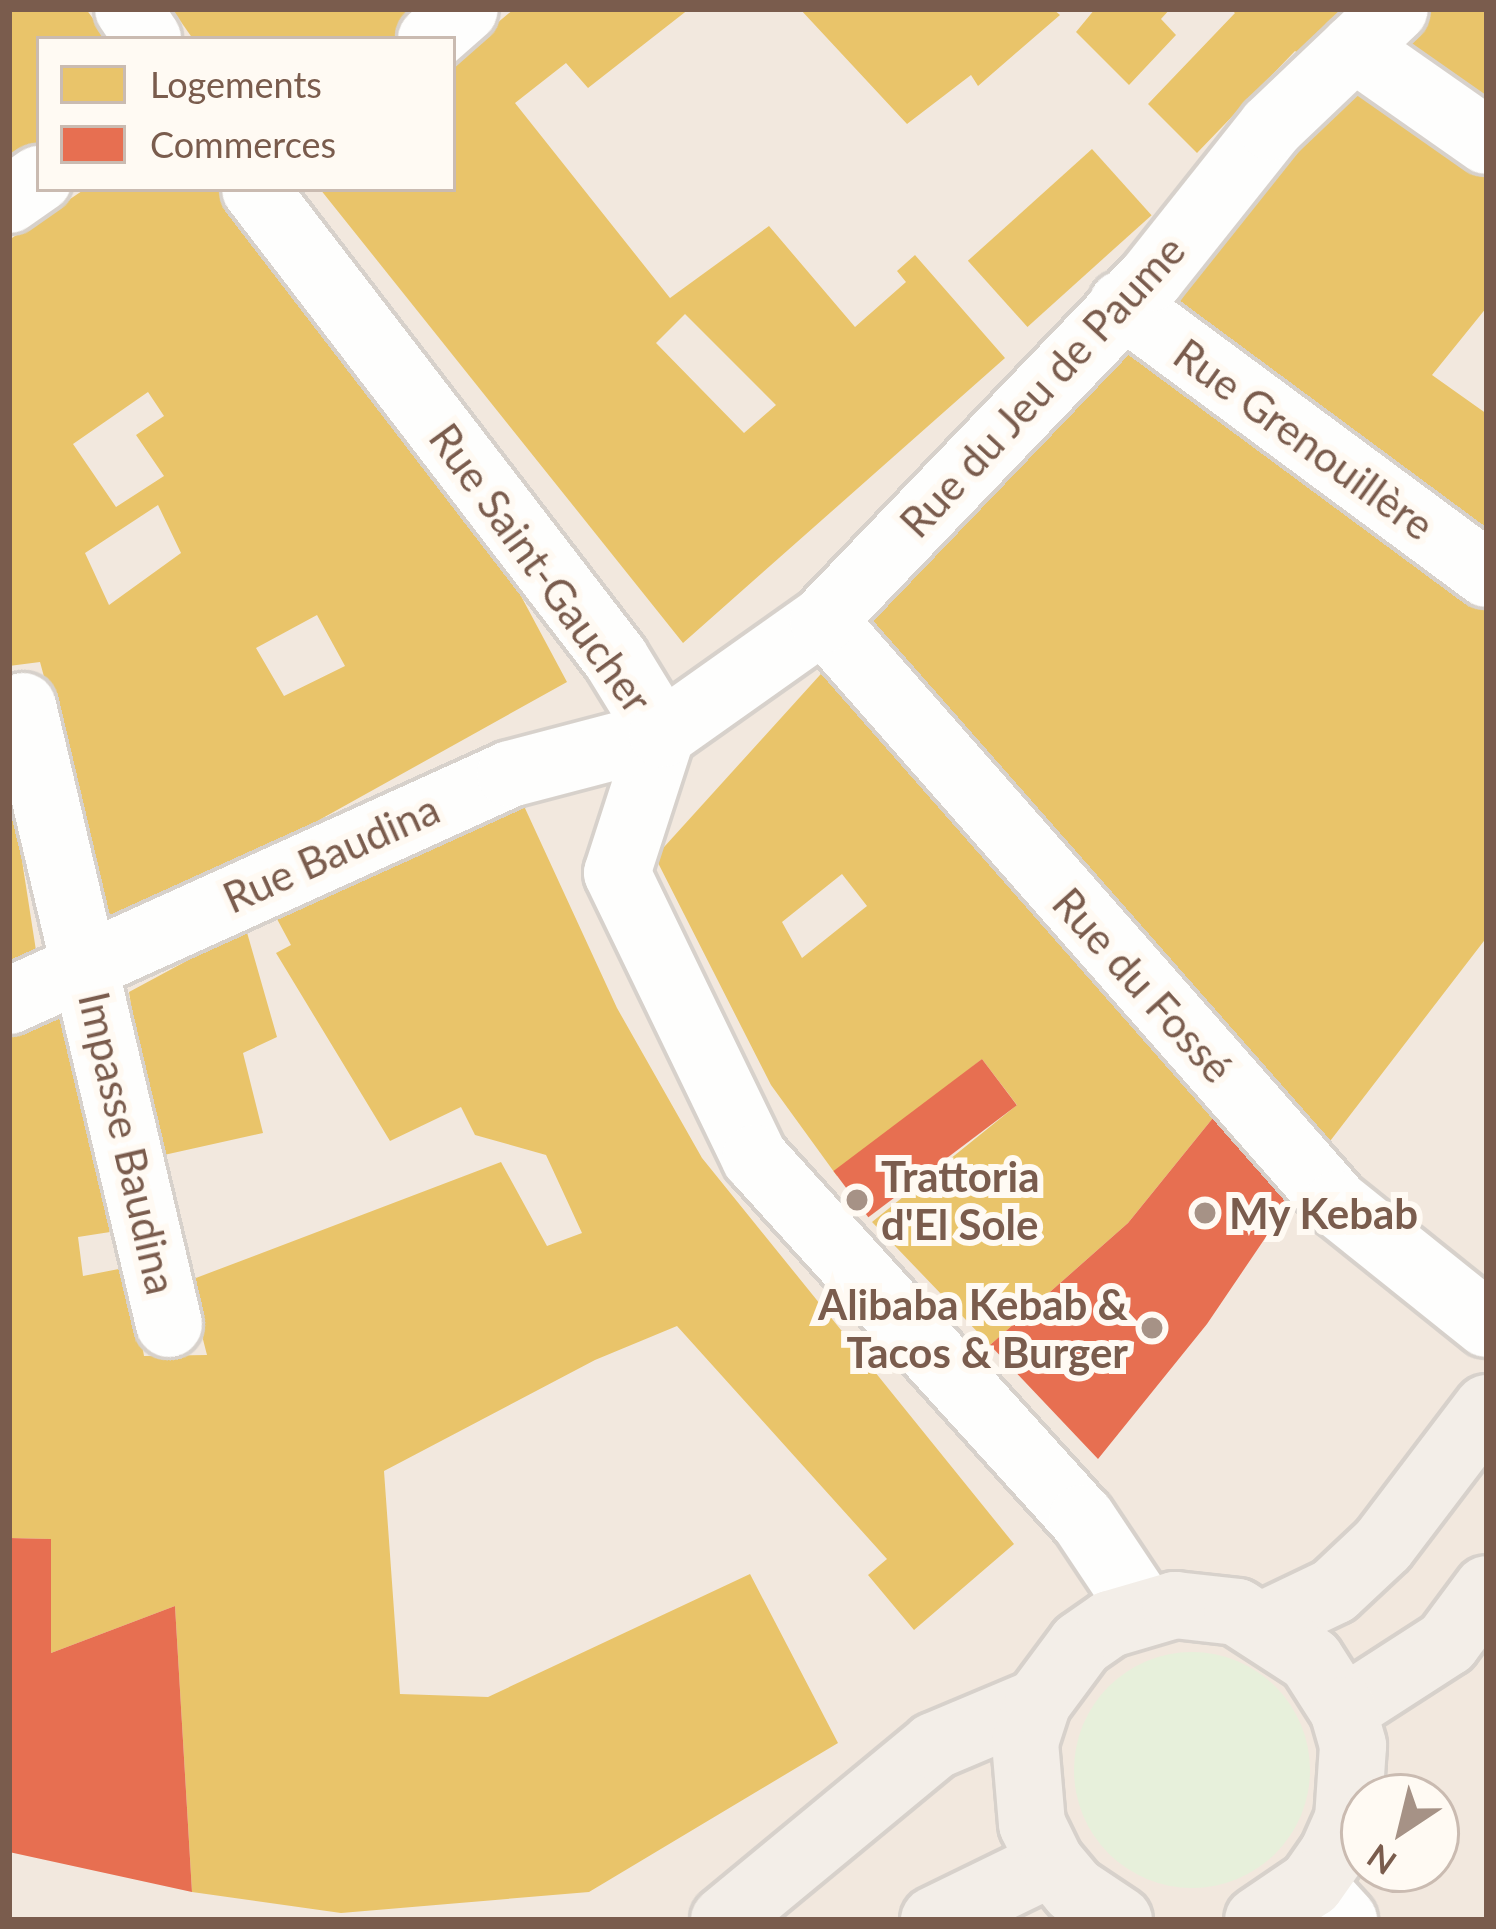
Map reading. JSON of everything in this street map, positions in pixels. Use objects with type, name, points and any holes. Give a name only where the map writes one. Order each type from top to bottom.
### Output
[{"type":"main road","points":[[1265,1624],[1334,1592],[1383,1544],[1487,1408]]},
{"type":"main road","points":[[1343,1710],[1448,1643],[1487,1589]]},
{"type":"main road","points":[[1120,1920],[1074,1890],[1051,1863],[1024,1784],[1038,1702],[1081,1644],[1144,1611],[1207,1605],[1265,1624],[1311,1660],[1343,1710],[1353,1746],[1348,1820],[1327,1902],[1258,1920]]},
{"type":"main road","points":[[724,1920],[934,1747],[1038,1702]]},
{"type":"main road","points":[[934,1920],[1051,1863]]},
{"type":"street","points":[[128,9],[146,36]]},
{"type":"street","points":[[434,36],[465,9]]},
{"type":"street","points":[[1374,28],[1487,141]]},
{"type":"street","name":"Rue du Jeu de Paume","points":[[662,734],[823,620],[1122,304],[1271,128],[1374,28]]},
{"type":"street","points":[[9,200],[36,181]]},
{"type":"street","name":"Rue Saint-Gaucher","points":[[260,192],[616,659],[662,734],[617,873],[755,1158],[1082,1518],[1144,1611]]},
{"type":"street","name":"Rue Grenouillère","points":[[1122,304],[1487,574]]},
{"type":"street","name":"Rue du Fossé","points":[[823,620],[1337,1204],[1487,1324]]},
{"type":"street","name":"Impasse Baudina","points":[[22,706],[88,961],[169,1324]]},
{"type":"street","name":"Rue Baudina","points":[[9,1001],[88,961],[510,773],[662,734]]},
{"type":"shaded area","points":[[9,9],[1487,9],[1487,1920],[9,1920]]},
{"type":"green space","points":[[1192,1652],[1237,1661],[1276,1686],[1301,1725],[1310,1770],[1301,1815],[1276,1854],[1237,1879],[1192,1888],[1147,1879],[1108,1854],[1083,1815],[1074,1770],[1083,1725],[1108,1686],[1147,1661]]},
{"type":"building: Logements","points":[[9,9],[86,9],[106,36],[36,36],[36,148],[9,167]]},
{"type":"building: Logements","points":[[172,9],[436,9],[400,36],[191,36]]},
{"type":"building: Logements","points":[[514,9],[689,9],[588,88],[566,63],[515,103],[670,298],[769,226],[855,327],[906,282],[897,271],[915,255],[1005,358],[683,643],[322,192],[456,192],[456,57]],"holes":[[[685,314],[776,405],[744,433],[656,343]]]},
{"type":"building: Logements","points":[[800,9],[1053,9],[1060,15],[978,86],[971,75],[907,124]]},
{"type":"building: Logements","points":[[1095,9],[1170,9],[1161,19],[1176,35],[1129,85],[1076,32]]},
{"type":"building: Logements","points":[[1230,9],[1365,9],[1310,61],[1295,51],[1197,153],[1148,104],[1235,13]]},
{"type":"building: Logements","points":[[1418,9],[1487,9],[1487,116],[1386,47]]},
{"type":"building: Logements","points":[[1356,75],[1487,179],[1487,307],[1432,375],[1487,414],[1487,539],[1157,307]]},
{"type":"building: Logements","points":[[1092,149],[1152,215],[1027,327],[968,261]]},
{"type":"building: Logements","points":[[81,192],[225,192],[483,525],[567,682],[224,873],[111,922],[40,662],[9,666],[9,240]],"holes":[[[148,392],[164,416],[136,435],[164,476],[116,507],[73,444]],[[158,505],[181,553],[109,605],[85,553]],[[317,615],[345,666],[284,696],[256,648]]]},
{"type":"building: Logements","points":[[1132,331],[1269,447],[1487,610],[1487,937],[1324,1149],[859,633]]},
{"type":"building: Logements","points":[[829,665],[1221,1108],[1128,1223],[990,1345],[872,1222],[1017,1105],[982,1059],[837,1176],[771,1085],[655,857]],"holes":[[[842,874],[867,906],[802,958],[782,922]]]},
{"type":"building: Logements","points":[[9,777],[37,957],[9,971]]},
{"type":"building: Logements","points":[[524,806],[617,1008],[702,1158],[1014,1544],[914,1630],[868,1575],[887,1559],[677,1326],[595,1360],[384,1471],[400,1694],[488,1697],[750,1574],[838,1743],[589,1892],[341,1913],[192,1892],[175,1606],[51,1653],[51,1539],[9,1538],[9,1030],[79,1006],[123,1230],[78,1237],[83,1276],[129,1267],[144,1356],[207,1355],[188,1281],[501,1162],[547,1246],[582,1233],[546,1155],[475,1135],[461,1107],[390,1141],[276,953],[291,945],[277,919]]},
{"type":"building: Logements","points":[[246,929],[277,1037],[243,1053],[263,1133],[155,1157],[129,992]]},
{"type":"building: Commerces","points":[[982,1059],[1017,1105],[868,1217],[833,1171]]},
{"type":"building: Commerces","points":[[1221,1108],[1293,1197],[1207,1324],[1098,1459],[990,1345],[1128,1223]]},
{"type":"building: Commerces","points":[[9,1538],[51,1539],[51,1653],[175,1606],[192,1892],[9,1852]]},
{"type":"place","name":"Trattoria d'El Sole","points":[[857,1200]]},
{"type":"place","name":"My Kebab","points":[[1205,1213]]},
{"type":"place","name":"Alibaba Kebab & Tacos & Burger","points":[[1152,1328]]}]
